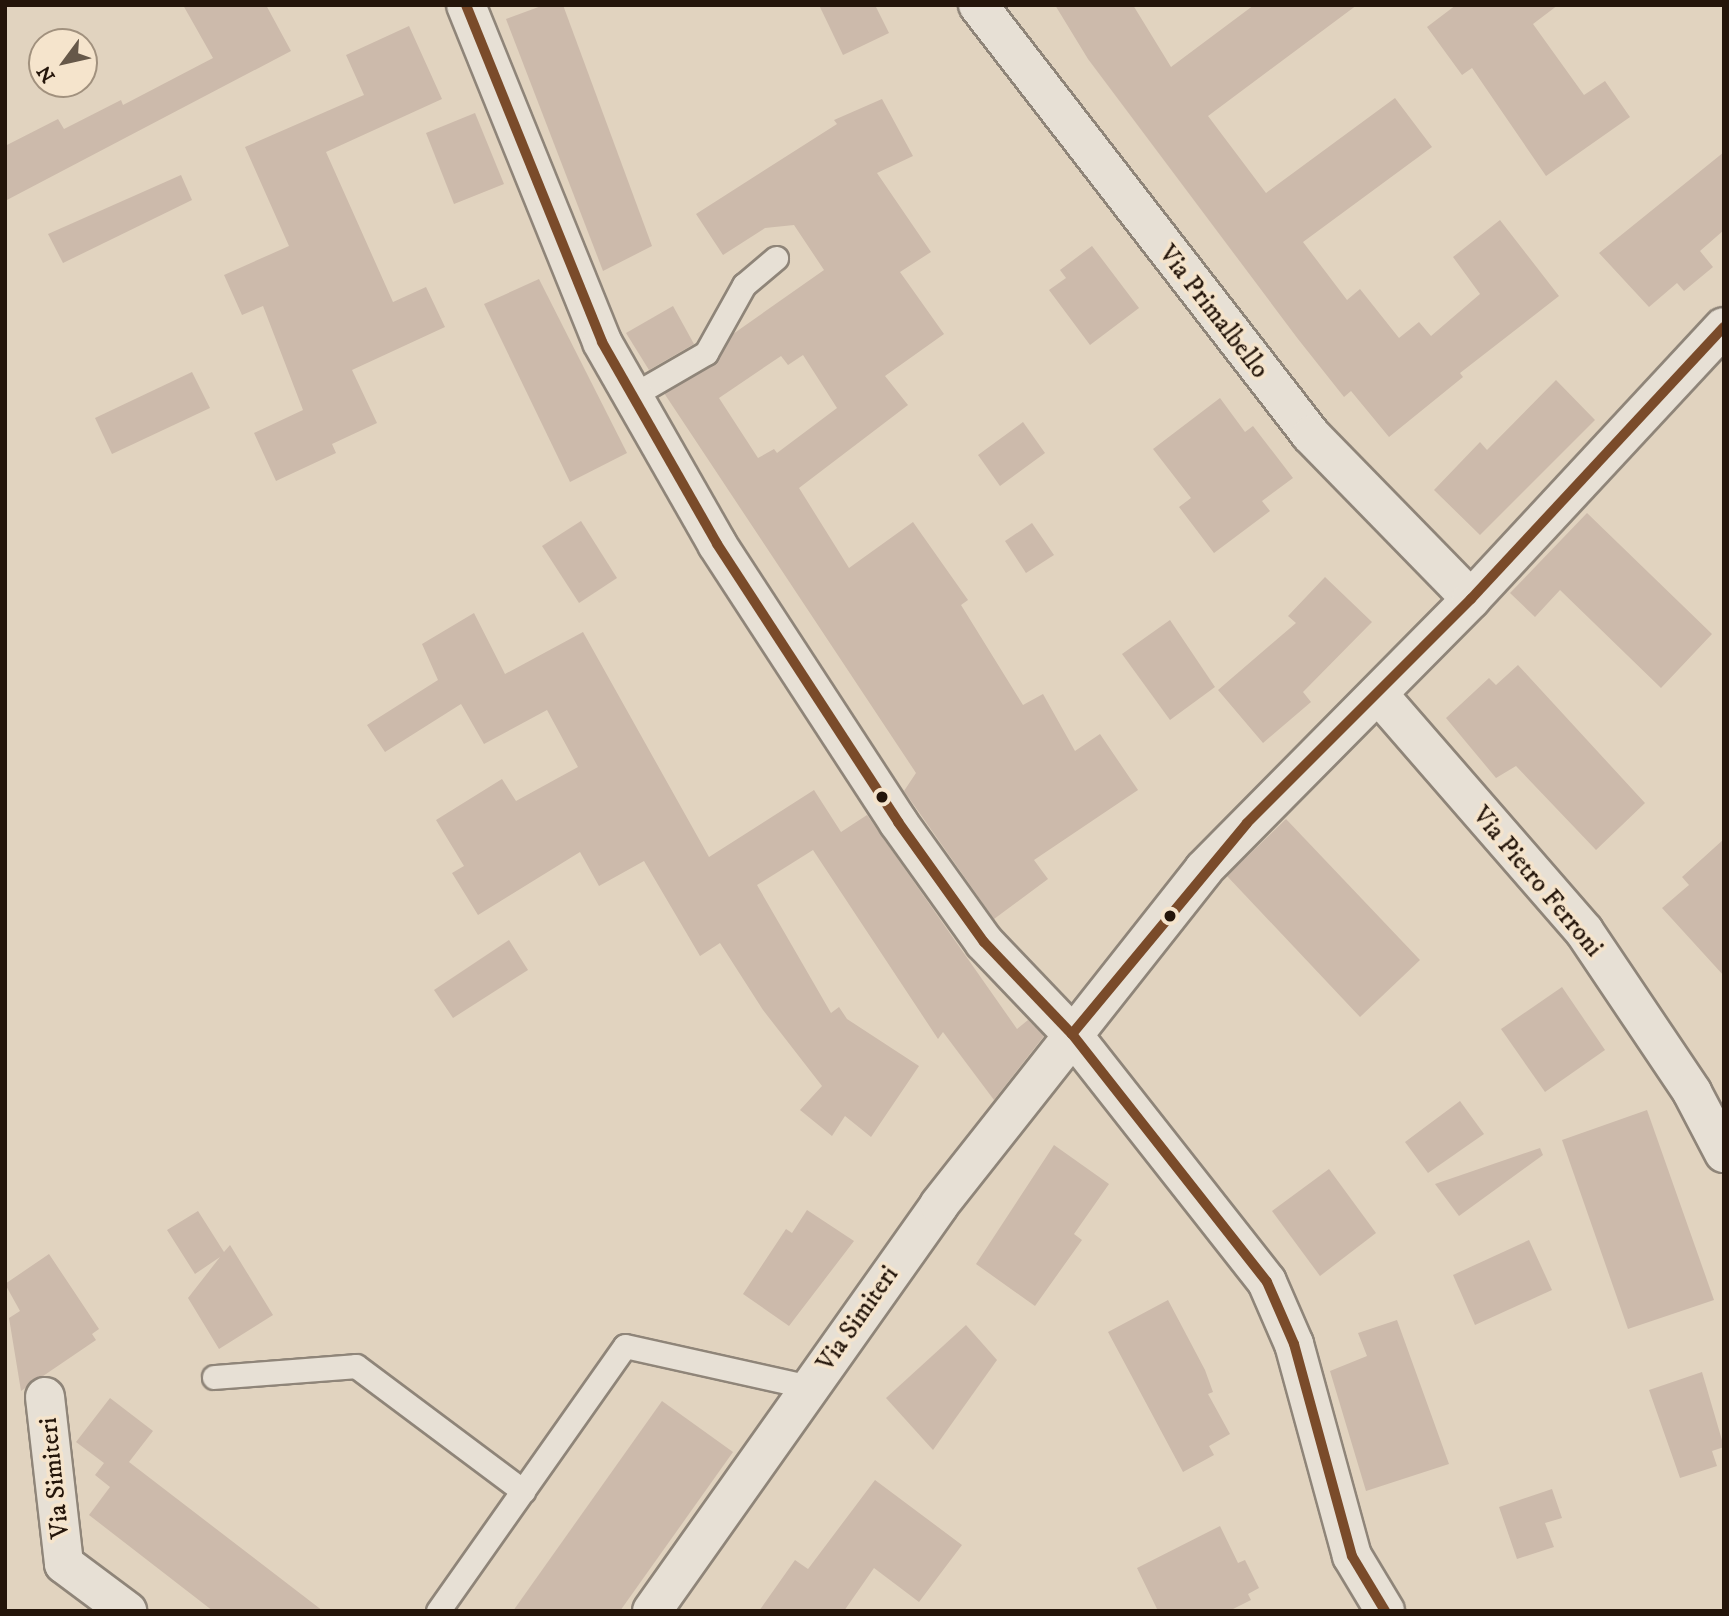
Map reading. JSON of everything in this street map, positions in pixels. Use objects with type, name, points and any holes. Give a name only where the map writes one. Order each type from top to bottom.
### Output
[{"type":"street","points":[[466,5],[564,257],[630,397],[717,544],[898,822],[984,942],[1072,1034],[1245,1248],[1282,1308],[1338,1515],[1352,1556],[1385,1611]]},
{"type":"street","name":"Via Primalbello","points":[[978,5],[1311,435],[1471,599]]},
{"type":"street","name":"Via Simiteri","points":[[652,1611],[939,1205],[1204,869],[1471,599],[1724,327]]},
{"type":"street","name":"Via Pietro Ferroni","points":[[1378,694],[1584,931],[1692,1093],[1724,1153]]},
{"type":"street","name":"Via Simiteri","points":[[45,1397],[64,1564],[127,1611]]},
{"type":"lane","points":[[630,397],[706,353],[744,285],[776,258]]},
{"type":"lane","points":[[438,1611],[625,1346],[810,1387]]},
{"type":"lane","points":[[214,1377],[356,1366],[523,1491]]},
{"type":"building","points":[[183,5],[266,5],[291,51],[5,201],[5,146],[58,119],[64,129],[121,100],[123,105],[213,58]]},
{"type":"building","points":[[544,5],[563,5],[652,246],[603,271],[506,19]]},
{"type":"building","points":[[819,5],[875,5],[889,33],[843,55]]},
{"type":"building","points":[[1055,5],[1133,5],[1171,67],[1254,5],[1357,5],[1208,116],[1266,193],[1395,98],[1432,147],[1303,242],[1347,300],[1360,289],[1399,338],[1419,322],[1431,336],[1480,294],[1453,257],[1500,220],[1559,296],[1460,373],[1463,377],[1389,437],[1351,391],[1344,397],[1298,339],[1088,59]]},
{"type":"building","points":[[1456,5],[1558,5],[1533,24],[1584,95],[1605,81],[1630,117],[1546,176],[1472,68],[1462,75],[1427,27]]},
{"type":"building","points":[[409,26],[442,99],[326,152],[393,302],[426,287],[445,327],[352,370],[377,423],[332,444],[336,453],[276,481],[254,433],[303,410],[263,306],[242,315],[224,275],[289,246],[245,147],[364,95],[346,55]]},
{"type":"building","points":[[882,99],[913,156],[877,173],[931,252],[900,272],[944,334],[885,376],[908,405],[799,488],[849,568],[913,522],[968,600],[961,605],[1023,705],[1043,694],[1075,751],[1100,734],[1138,790],[1034,860],[1048,879],[994,919],[904,791],[916,773],[664,393],[713,365],[733,334],[824,270],[794,225],[765,228],[723,255],[696,214],[837,124],[834,120]],"holes":[[[803,355],[837,408],[777,453],[774,449],[758,458],[719,398],[781,356],[788,365]]]},
{"type":"building","points":[[475,113],[504,184],[454,204],[426,133]]},
{"type":"building","points":[[1724,152],[1724,230],[1700,251],[1713,267],[1684,291],[1677,283],[1649,307],[1599,253]]},
{"type":"building","points":[[181,175],[192,200],[63,263],[48,234]]},
{"type":"building","points":[[1092,246],[1139,308],[1090,345],[1049,290],[1066,278],[1060,270]]},
{"type":"building","points":[[539,279],[627,453],[570,482],[484,304]]},
{"type":"building","points":[[673,306],[694,344],[649,370],[626,333]]},
{"type":"building","points":[[192,372],[210,408],[112,454],[95,418]]},
{"type":"building","points":[[1556,380],[1595,420],[1480,535],[1434,490],[1480,442],[1487,450]]},
{"type":"building","points":[[1220,398],[1245,432],[1253,426],[1293,478],[1262,501],[1270,511],[1214,553],[1179,507],[1191,498],[1153,449]]},
{"type":"building","points":[[1023,422],[1045,453],[1000,486],[978,455]]},
{"type":"building","points":[[1587,513],[1712,634],[1661,688],[1560,590],[1535,617],[1510,593]]},
{"type":"building","points":[[581,521],[617,578],[579,603],[542,546]]},
{"type":"building","points":[[1032,523],[1054,555],[1026,573],[1005,541]]},
{"type":"building","points":[[1325,577],[1372,622],[1303,692],[1311,702],[1263,743],[1218,690],[1296,623],[1288,616]]},
{"type":"building","points":[[474,613],[505,674],[583,632],[709,857],[814,790],[841,832],[867,815],[1017,1029],[1028,1020],[1044,1036],[994,1100],[943,1032],[938,1039],[813,850],[757,885],[831,1013],[839,1007],[847,1019],[919,1066],[871,1137],[845,1116],[832,1136],[800,1110],[822,1086],[763,1010],[720,943],[700,956],[644,861],[599,886],[580,852],[478,915],[452,873],[464,866],[436,820],[502,779],[516,801],[578,767],[547,710],[484,744],[461,704],[385,752],[367,725],[438,680],[422,644]]},
{"type":"building","points":[[1170,620],[1215,687],[1170,720],[1122,654]]},
{"type":"building","points":[[1518,665],[1645,803],[1596,850],[1516,766],[1496,778],[1446,718],[1489,678],[1496,685]]},
{"type":"building","points":[[1286,819],[1420,960],[1360,1017],[1227,876]]},
{"type":"building","points":[[1724,839],[1724,976],[1662,908],[1689,885],[1682,877]]},
{"type":"building","points":[[509,940],[528,970],[453,1018],[434,990]]},
{"type":"building","points":[[1562,987],[1605,1050],[1545,1092],[1501,1029]]},
{"type":"building","points":[[1460,1101],[1484,1134],[1428,1173],[1405,1142]]},
{"type":"building","points":[[1647,1110],[1714,1300],[1628,1329],[1562,1140]]},
{"type":"building","points":[[1054,1145],[1109,1184],[1074,1234],[1082,1240],[1035,1306],[976,1264]]},
{"type":"building","points":[[1540,1148],[1543,1155],[1459,1216],[1435,1184]]},
{"type":"building","points":[[1329,1169],[1376,1233],[1320,1276],[1272,1211]]},
{"type":"building","points":[[807,1210],[854,1241],[789,1326],[743,1294],[786,1229],[792,1233]]},
{"type":"building","points":[[198,1211],[224,1252],[230,1245],[273,1315],[219,1349],[188,1298],[220,1257],[195,1274],[167,1230]]},
{"type":"building","points":[[1529,1240],[1552,1290],[1475,1325],[1453,1275]]},
{"type":"building","points":[[49,1254],[99,1329],[92,1334],[96,1340],[21,1391],[9,1318],[20,1311],[5,1284]]},
{"type":"building","points":[[1168,1300],[1205,1370],[1213,1392],[1208,1394],[1230,1434],[1209,1446],[1214,1455],[1183,1472],[1108,1332]]},
{"type":"building","points":[[1397,1320],[1449,1464],[1366,1491],[1330,1371],[1367,1356],[1358,1333]]},
{"type":"building","points":[[966,1325],[997,1360],[933,1450],[886,1398]]},
{"type":"building","points":[[1702,1372],[1724,1447],[1712,1451],[1717,1466],[1680,1478],[1649,1390]]},
{"type":"building","points":[[110,1398],[153,1431],[129,1462],[323,1611],[213,1611],[89,1515],[110,1487],[95,1475],[104,1463],[76,1442]]},
{"type":"building","points":[[662,1401],[733,1452],[620,1611],[513,1611]]},
{"type":"building","points":[[875,1480],[962,1545],[919,1602],[874,1568],[844,1611],[759,1611],[795,1560],[808,1569]]},
{"type":"building","points":[[1552,1489],[1562,1518],[1545,1523],[1554,1547],[1517,1559],[1499,1507]]},
{"type":"building","points":[[1220,1526],[1238,1563],[1245,1560],[1259,1588],[1248,1594],[1251,1600],[1229,1611],[1158,1611],[1137,1568]]},
{"type":"transit line","points":[[466,5],[602,342],[717,544],[898,822],[984,942],[1072,1034],[1267,1282],[1294,1344],[1352,1556],[1385,1611]]},
{"type":"transit line","points":[[1072,1034],[1247,823],[1471,599],[1724,327]]}]
